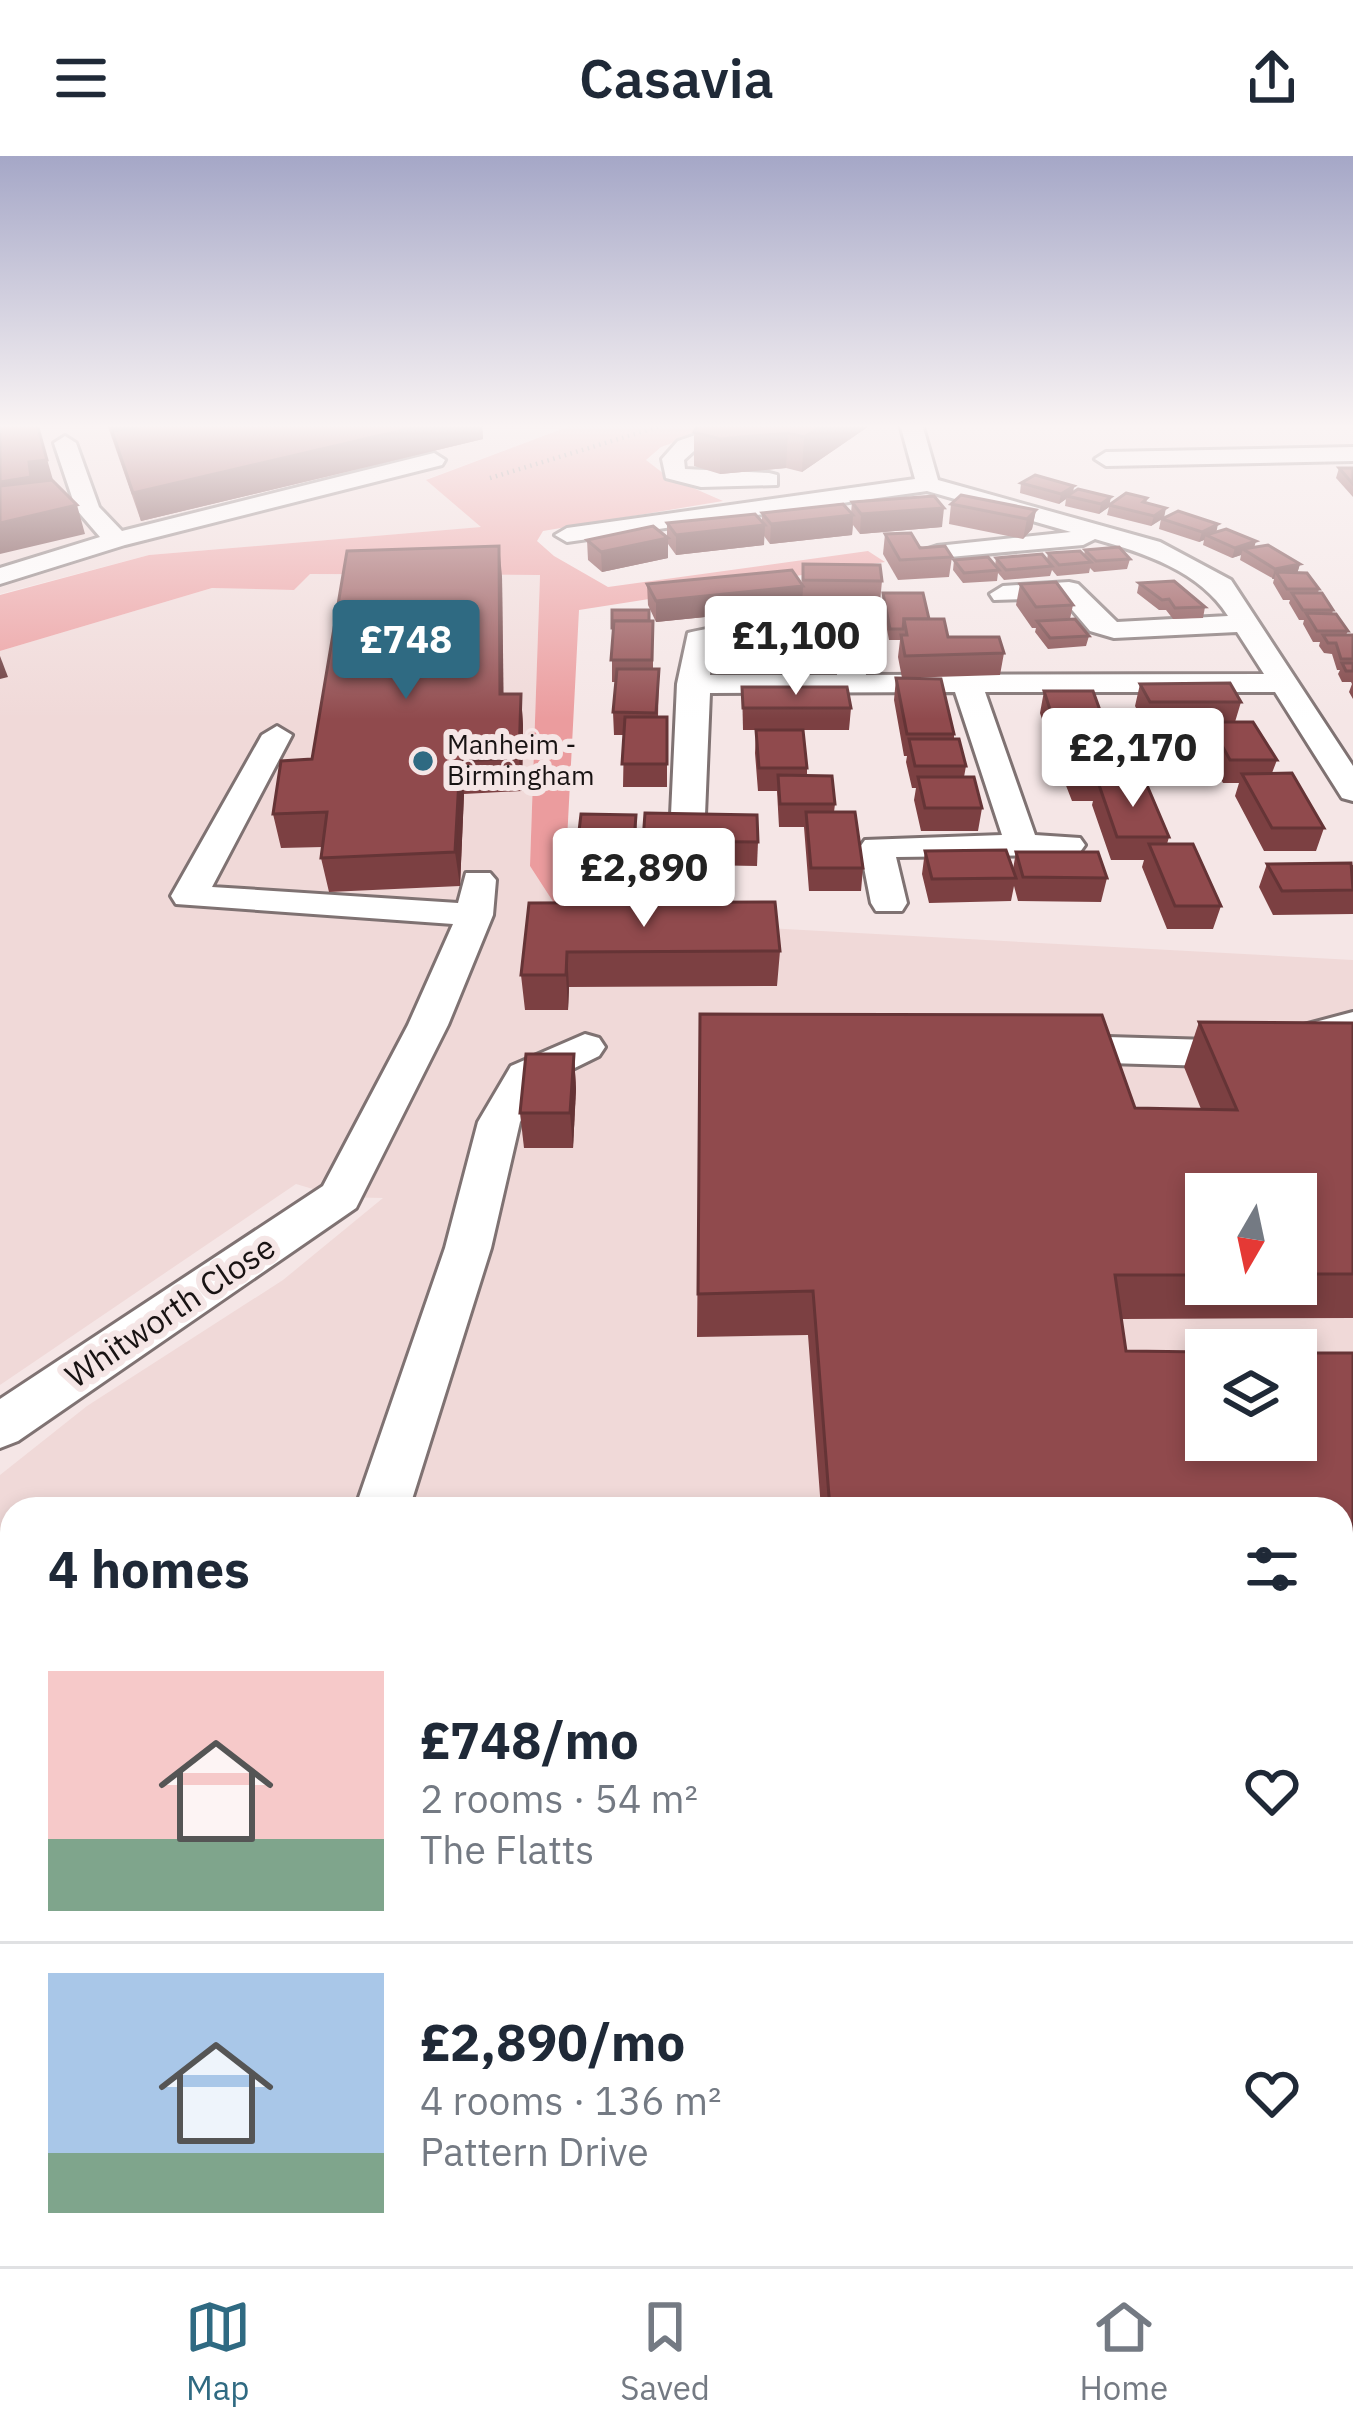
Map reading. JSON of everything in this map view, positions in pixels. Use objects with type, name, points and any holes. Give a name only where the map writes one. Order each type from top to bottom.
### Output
[{"type":"street","points":[[101,522],[116,540]]},
{"type":"street","points":[[0,576],[186,522]]},
{"type":"street","points":[[567,535],[656,522]]},
{"type":"street","points":[[1068,522],[1186,563],[1222,586],[1353,791]]},
{"type":"street","points":[[937,554],[1103,532]]},
{"type":"street","points":[[1003,594],[1069,590],[1100,625],[1128,632],[1249,623]]},
{"type":"street","points":[[688,814],[698,640],[826,625],[849,634],[852,685]]},
{"type":"street","points":[[692,684],[1287,683]]},
{"type":"street","points":[[968,687],[1022,845]]},
{"type":"street","name":"Whitworth Close","points":[[0,1426],[340,1197],[428,1025],[476,897],[189,896],[277,735]]},
{"type":"street","points":[[889,903],[877,847],[1068,845]]},
{"type":"street","points":[[1108,1050],[1243,1054],[1353,1025]]},
{"type":"street","points":[[386,1497],[468,1248],[499,1121],[525,1076],[585,1047]]},
{"type":"shaded area","points":[[0,522],[478,522],[483,527],[149,555],[0,594]]},
{"type":"shaded area","points":[[476,522],[594,522],[543,531],[537,541],[608,587],[868,551],[885,562],[579,610],[563,917],[530,866],[540,575],[310,574],[294,590],[212,588],[0,651],[0,595],[149,555],[481,527]]},
{"type":"shaded area","points":[[309,574],[540,575],[530,866],[563,917],[1353,960],[1353,1497],[0,1497],[0,1475],[87,1406],[283,1280],[383,1198],[340,1197],[296,1184],[0,1385],[0,651],[212,588],[294,590]]},
{"type":"building","points":[[763,522],[765,525],[676,535],[667,523]]},
{"type":"building","points":[[1173,522],[1218,524],[1202,532]]},
{"type":"building","points":[[653,526],[668,538],[601,552],[587,540]]},
{"type":"building","points":[[1226,529],[1256,541],[1235,548],[1206,535]]},
{"type":"building","points":[[911,533],[920,548],[945,546],[952,557],[900,560],[885,534]]},
{"type":"building","points":[[1268,545],[1300,564],[1275,569],[1243,549]]},
{"type":"building","name":"Manheim - Birmingham","points":[[499,546],[500,694],[521,694],[519,758],[460,761],[455,852],[321,858],[327,812],[273,814],[281,761],[312,759],[347,551]]},
{"type":"building","points":[[1119,547],[1130,559],[1096,561],[1085,550]]},
{"type":"building","points":[[1080,551],[1091,562],[1059,565],[1048,553]]},
{"type":"building","points":[[1042,554],[1052,566],[1006,570],[996,558]]},
{"type":"building","points":[[988,557],[999,570],[964,573],[954,560]]},
{"type":"building","points":[[803,564],[880,565],[882,581],[803,580]]},
{"type":"building","points":[[792,570],[803,586],[656,601],[647,584]]},
{"type":"building","points":[[1276,572],[1307,573],[1319,589],[1287,589]]},
{"type":"building","points":[[1174,581],[1205,607],[1175,608],[1169,599],[1162,600],[1139,583]]},
{"type":"building","points":[[1056,582],[1073,605],[1036,607],[1020,584]]},
{"type":"building","points":[[883,593],[923,593],[929,619],[904,619],[903,629],[890,629]]},
{"type":"building","points":[[1292,593],[1322,593],[1333,610],[1303,610]]},
{"type":"building","points":[[612,610],[649,610],[649,621],[614,621],[612,628]]},
{"type":"building","points":[[1306,613],[1336,614],[1348,631],[1317,631]]},
{"type":"building","points":[[904,619],[944,619],[948,637],[999,637],[1004,653],[905,656]]},
{"type":"building","points":[[1075,619],[1089,636],[1050,638],[1037,621]]},
{"type":"building","points":[[614,621],[653,621],[652,660],[611,660]]},
{"type":"building","points":[[1323,635],[1353,635],[1353,659],[1341,659],[1336,643],[1328,643]]},
{"type":"building","points":[[617,669],[659,669],[656,713],[613,712]]},
{"type":"building","points":[[896,678],[941,679],[954,734],[907,734]]},
{"type":"building","points":[[1230,683],[1241,702],[1150,702],[1140,684]]},
{"type":"building","points":[[742,687],[847,687],[851,708],[743,708]]},
{"type":"building","points":[[1044,691],[1093,691],[1110,738],[1059,737]]},
{"type":"building","points":[[625,717],[667,717],[667,764],[622,764]]},
{"type":"building","points":[[1209,722],[1253,722],[1277,760],[1230,760]]},
{"type":"building","points":[[756,730],[803,730],[807,768],[759,768]]},
{"type":"building","points":[[909,739],[959,739],[966,766],[915,766]]},
{"type":"building","points":[[1063,742],[1111,742],[1128,778],[1077,779]]},
{"type":"building","points":[[1292,773],[1324,828],[1272,828],[1242,774]]},
{"type":"building","points":[[778,775],[832,776],[835,804],[780,804]]},
{"type":"building","points":[[918,777],[974,777],[982,808],[925,808]]},
{"type":"building","points":[[1098,782],[1146,783],[1169,837],[1117,837]]},
{"type":"building","points":[[806,812],[855,812],[863,868],[811,868]]},
{"type":"building","points":[[645,813],[757,815],[758,842],[643,841]]},
{"type":"building","points":[[581,814],[636,815],[634,841],[578,840]]},
{"type":"building","points":[[1149,844],[1193,844],[1221,906],[1175,906]]},
{"type":"building","points":[[1006,850],[1016,878],[932,879],[925,851]]},
{"type":"building","points":[[1016,852],[1098,852],[1107,878],[1023,877]]},
{"type":"building","points":[[1351,863],[1353,890],[1282,891],[1267,864]]},
{"type":"building","points":[[775,902],[780,951],[567,952],[566,975],[521,975],[529,903]]},
{"type":"building","points":[[700,1014],[1102,1015],[1135,1108],[1237,1110],[1199,1022],[1353,1023],[1353,1274],[1317,1274],[1317,1173],[1185,1173],[1185,1275],[1115,1275],[1126,1351],[1185,1352],[1185,1461],[1317,1461],[1317,1353],[1353,1353],[1353,1497],[829,1497],[813,1291],[698,1294]]},
{"type":"building","points":[[526,1054],[574,1054],[570,1113],[520,1113]]},
{"type":"place","name":"Manheim - Birmingham","points":[[423,761]]}]
